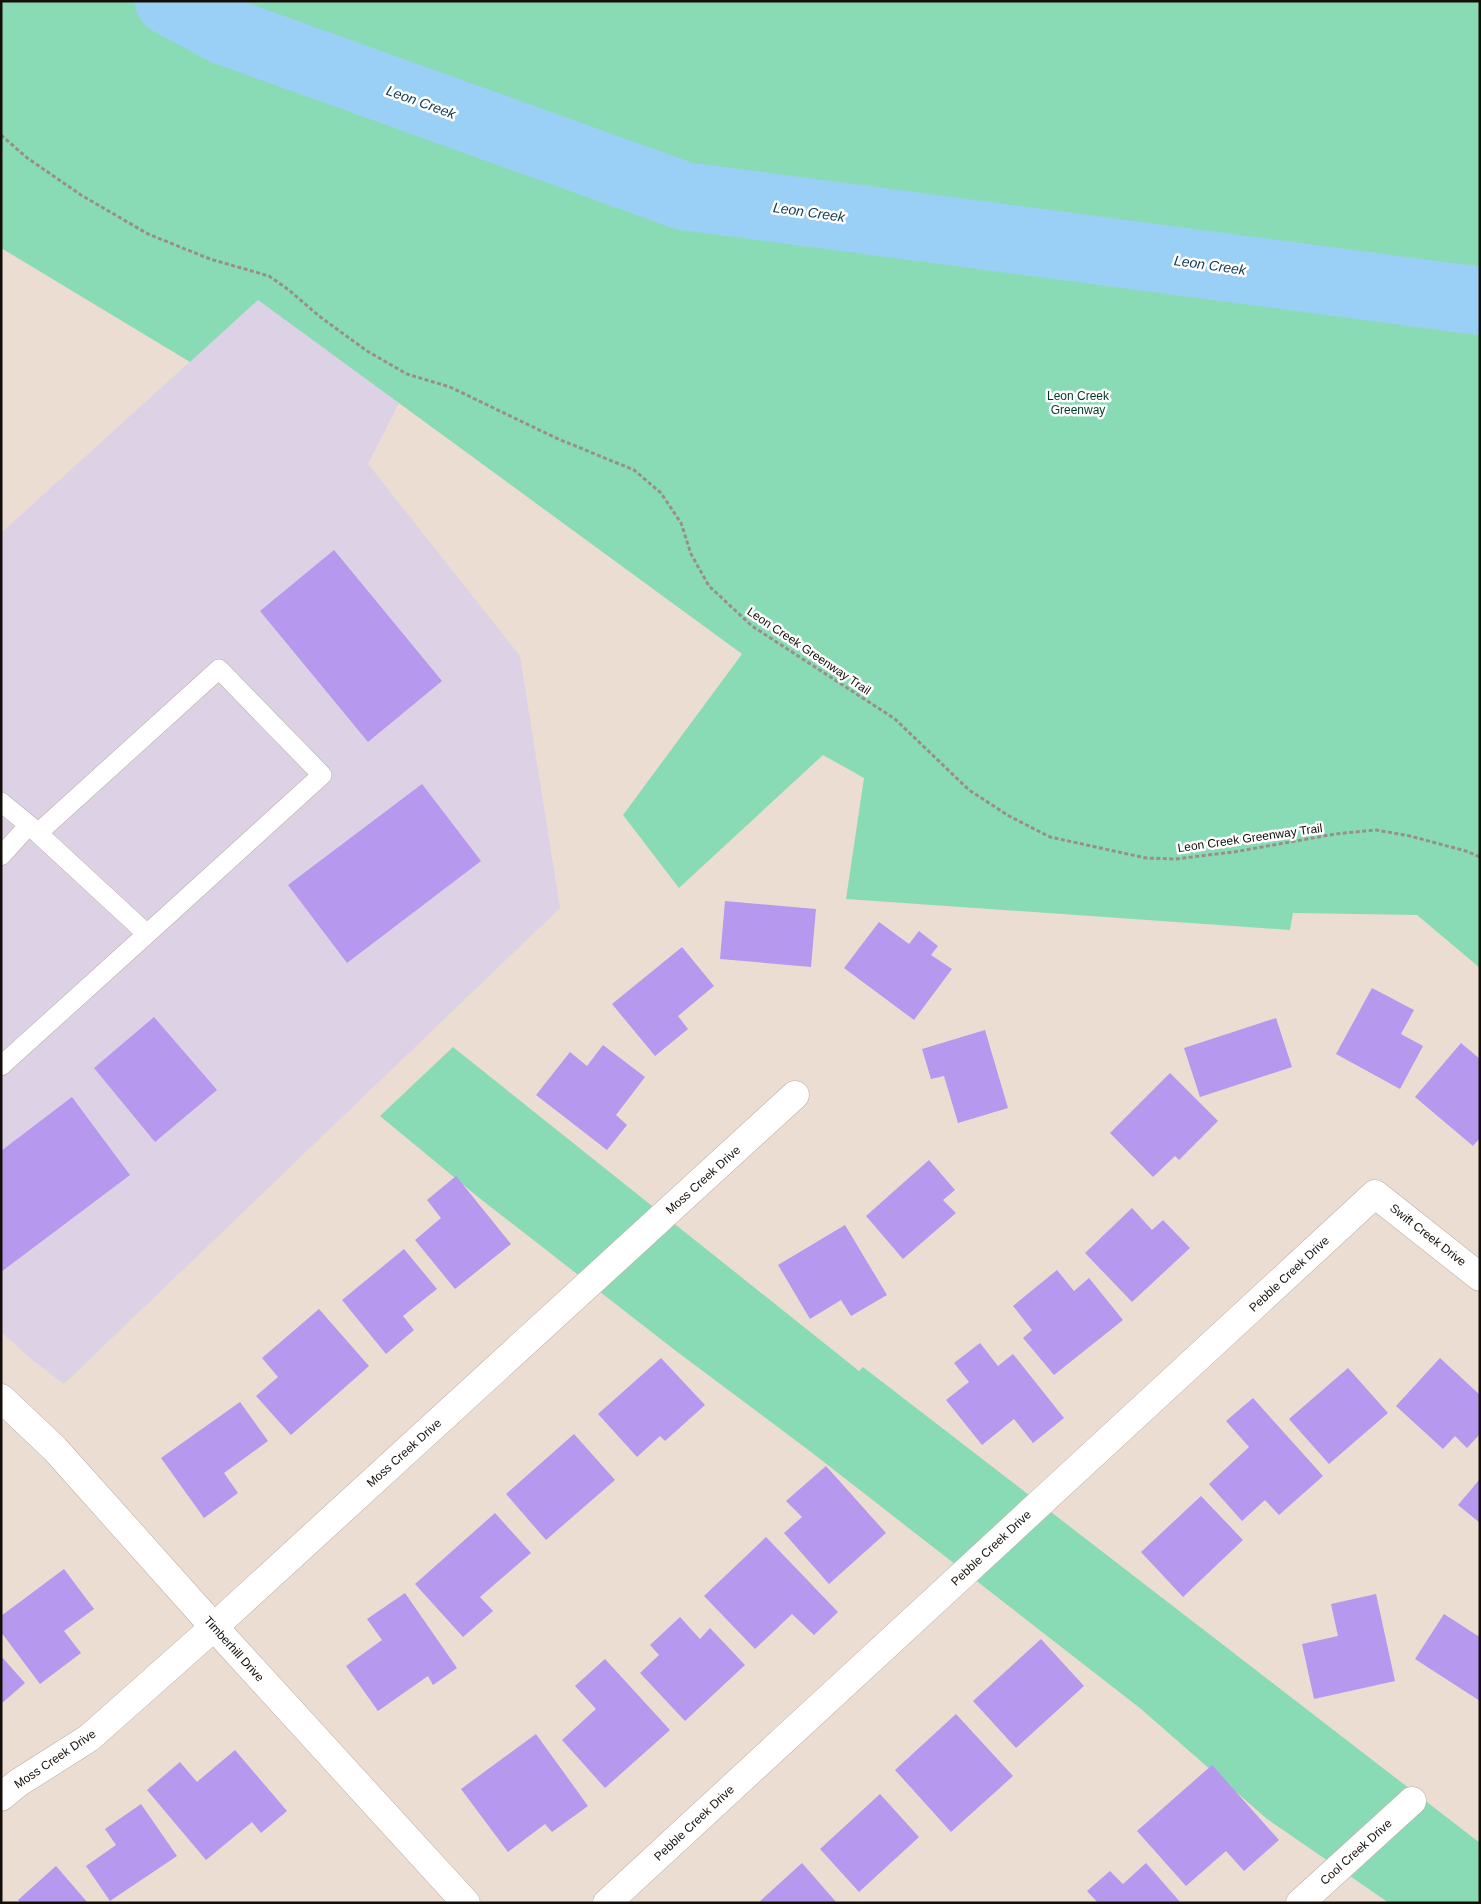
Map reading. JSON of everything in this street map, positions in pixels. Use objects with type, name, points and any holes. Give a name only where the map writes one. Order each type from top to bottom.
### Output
[{"type":"street","name":"Moss Creek Drive","points":[[1,1797],[18,1783],[89,1738],[214,1627],[795,1095]]},
{"type":"street","name":"Swift Creek Drive","points":[[1375,1194],[1480,1277]]},
{"type":"street","name":"Pebble Creek Drive","points":[[607,1903],[1375,1194]]},
{"type":"street","name":"Timberhill Drive","points":[[1,1398],[55,1449],[214,1627],[466,1903]]},
{"type":"street","name":"Cool Creek Drive","points":[[1300,1903],[1412,1801]]},
{"type":"lane","points":[[1,856],[219,669],[322,775],[1,1066]]},
{"type":"lane","points":[[1,802],[34,829],[147,934]]},
{"type":"path","name":"Leon Creek Greenway Trail","points":[[1,135],[26,157],[81,195],[148,234],[210,259],[269,276],[289,290],[319,316],[368,351],[407,374],[450,387],[556,438],[634,470],[661,493],[681,523],[691,554],[709,586],[752,626],[895,719],[969,790],[1009,816],[1050,836],[1146,858],[1175,859],[1234,852],[1335,834],[1376,830],[1410,836],[1466,851],[1480,857]]},
{"type":"shaded area","points":[[258,300],[399,403],[368,464],[520,656],[560,908],[64,1384],[31,1359],[1,1332],[1,533]]},
{"type":"green space","name":"Leon Creek Greenway","points":[[1,1],[1480,1],[1480,968],[1417,915],[1293,913],[1290,930],[846,899],[864,778],[823,755],[679,888],[623,815],[742,654],[258,300],[190,362],[1,248],[1,157],[3,154],[1,152]]},
{"type":"green space","points":[[453,1047],[859,1371],[863,1367],[1480,1843],[1480,1903],[1389,1903],[1267,1819],[1141,1709],[811,1452],[676,1351],[478,1197],[380,1116]]},
{"type":"building","points":[[334,550],[442,681],[368,742],[260,611]]},
{"type":"building","points":[[422,784],[481,861],[347,963],[288,885]]},
{"type":"building","points":[[725,901],[816,909],[811,967],[720,959]]},
{"type":"building","points":[[879,922],[909,944],[919,931],[938,946],[931,955],[952,969],[914,1020],[844,968]]},
{"type":"building","points":[[682,947],[714,986],[678,1016],[688,1029],[655,1056],[612,1004]]},
{"type":"building","points":[[1372,988],[1414,1010],[1401,1034],[1423,1046],[1400,1089],[1336,1054]]},
{"type":"building","points":[[154,1017],[217,1090],[155,1142],[94,1068]]},
{"type":"building","points":[[1276,1018],[1292,1067],[1200,1097],[1184,1048]]},
{"type":"building","points":[[985,1030],[1008,1108],[958,1123],[944,1076],[931,1079],[922,1049]]},
{"type":"building","points":[[1461,1043],[1480,1059],[1480,1138],[1473,1146],[1415,1097]]},
{"type":"building","points":[[603,1045],[645,1077],[616,1115],[627,1125],[607,1150],[536,1095],[570,1052],[587,1066]]},
{"type":"building","points":[[1170,1073],[1218,1121],[1179,1160],[1175,1156],[1153,1177],[1110,1133]]},
{"type":"building","points":[[72,1097],[130,1175],[1,1272],[1,1151]]},
{"type":"building","points":[[929,1160],[955,1190],[943,1200],[956,1213],[903,1259],[866,1216]]},
{"type":"building","points":[[456,1176],[511,1244],[455,1289],[415,1240],[441,1218],[427,1200]]},
{"type":"building","points":[[1132,1208],[1152,1230],[1163,1220],[1190,1248],[1132,1302],[1085,1253]]},
{"type":"building","points":[[845,1225],[887,1295],[851,1316],[841,1300],[810,1319],[778,1265]]},
{"type":"building","points":[[404,1249],[437,1289],[403,1316],[414,1330],[386,1354],[342,1300]]},
{"type":"building","points":[[1057,1270],[1074,1291],[1089,1278],[1123,1320],[1054,1375],[1023,1338],[1032,1330],[1013,1306]]},
{"type":"building","points":[[319,1309],[369,1366],[291,1435],[256,1396],[278,1377],[262,1358]]},
{"type":"building","points":[[980,1343],[998,1366],[1013,1354],[1064,1418],[1033,1443],[1014,1419],[982,1445],[946,1400],[969,1382],[954,1363]]},
{"type":"building","points":[[661,1358],[705,1405],[665,1441],[660,1436],[637,1457],[598,1414]]},
{"type":"building","points":[[1440,1358],[1480,1395],[1480,1434],[1467,1448],[1455,1436],[1443,1449],[1396,1406]]},
{"type":"building","points":[[1348,1368],[1388,1413],[1329,1464],[1289,1419]]},
{"type":"building","points":[[1253,1398],[1323,1476],[1279,1515],[1265,1500],[1242,1521],[1209,1484],[1249,1447],[1226,1421]]},
{"type":"building","points":[[240,1402],[268,1441],[224,1473],[238,1493],[204,1518],[161,1458]]},
{"type":"building","points":[[574,1434],[615,1480],[546,1540],[506,1494]]},
{"type":"building","points":[[826,1466],[886,1533],[829,1584],[784,1533],[802,1517],[786,1501]]},
{"type":"building","points":[[1480,1479],[1480,1523],[1458,1505]]},
{"type":"building","points":[[1201,1496],[1243,1540],[1183,1597],[1141,1552]]},
{"type":"building","points":[[495,1513],[531,1553],[480,1597],[493,1611],[463,1637],[415,1584]]},
{"type":"building","points":[[766,1537],[838,1612],[814,1635],[792,1614],[755,1649],[704,1596]]},
{"type":"building","points":[[64,1569],[94,1609],[64,1631],[81,1653],[40,1684],[1,1632],[1,1616]]},
{"type":"building","points":[[405,1593],[457,1668],[433,1685],[428,1676],[378,1711],[346,1666],[382,1640],[367,1619]]},
{"type":"building","points":[[1376,1594],[1395,1681],[1314,1699],[1302,1644],[1338,1636],[1331,1604]]},
{"type":"building","points":[[1444,1614],[1478,1636],[1480,1632],[1480,1701],[1415,1659]]},
{"type":"building","points":[[680,1617],[700,1639],[710,1628],[745,1665],[685,1721],[640,1673],[659,1655],[650,1645]]},
{"type":"building","points":[[1041,1639],[1084,1686],[1016,1748],[973,1701]]},
{"type":"building","points":[[1,1656],[25,1683],[1,1704]]},
{"type":"building","points":[[605,1659],[670,1730],[605,1788],[562,1740],[596,1709],[575,1686]]},
{"type":"building","points":[[956,1714],[1013,1776],[951,1832],[895,1770]]},
{"type":"building","points":[[536,1734],[588,1806],[552,1832],[545,1824],[508,1852],[461,1789]]},
{"type":"building","points":[[235,1750],[287,1811],[261,1833],[252,1822],[206,1860],[147,1790],[180,1762],[197,1782]]},
{"type":"building","points":[[1212,1765],[1279,1840],[1244,1871],[1226,1851],[1186,1886],[1137,1831]]},
{"type":"building","points":[[880,1794],[919,1837],[859,1892],[820,1849]]},
{"type":"building","points":[[141,1804],[177,1856],[110,1901],[86,1866],[116,1845],[105,1829]]},
{"type":"building","points":[[802,1863],[837,1903],[758,1903]]},
{"type":"building","points":[[1146,1863],[1181,1903],[1098,1903],[1087,1891],[1110,1871],[1123,1884]]},
{"type":"building","points":[[56,1866],[88,1903],[20,1903],[18,1900]]},
{"type":"waterway","name":"Leon Creek","points":[[169,1],[225,31],[684,196],[1480,301]]}]
